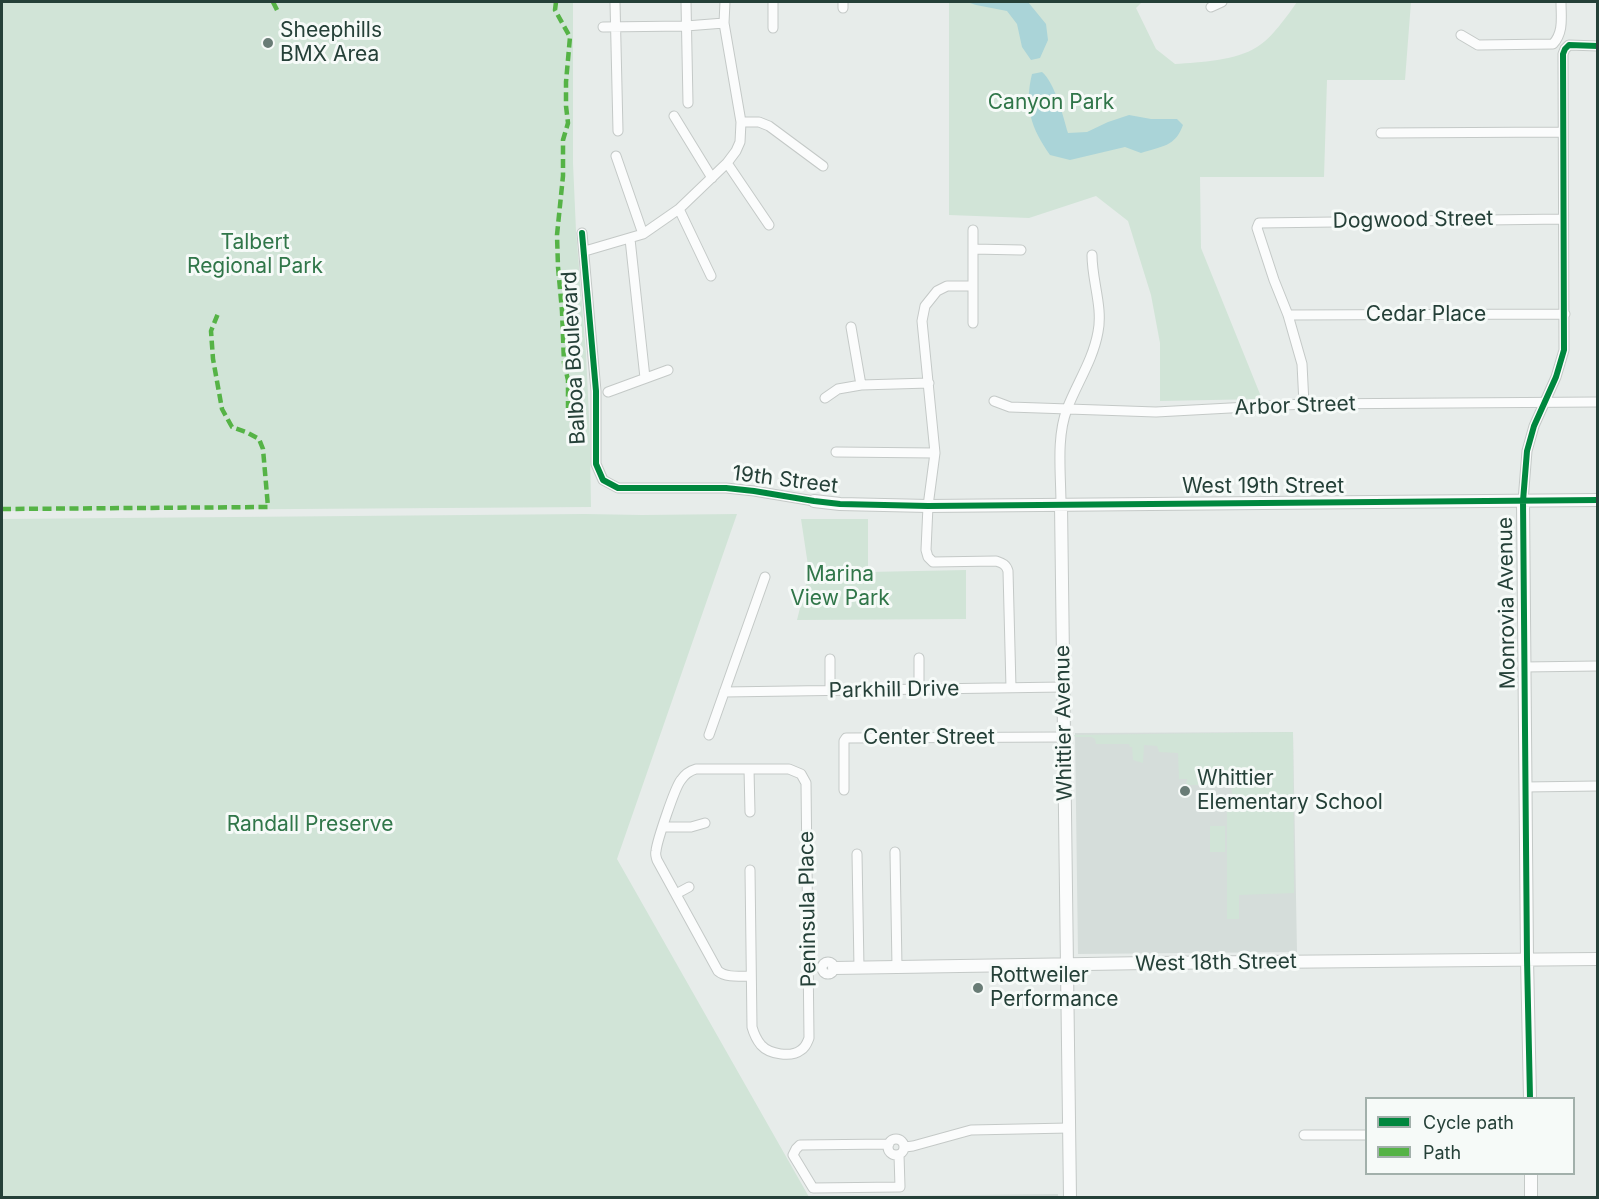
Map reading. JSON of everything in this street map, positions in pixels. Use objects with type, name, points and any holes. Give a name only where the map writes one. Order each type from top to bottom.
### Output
[{"type":"street","points":[[615,2],[618,131]]},
{"type":"street","points":[[686,2],[688,103]]},
{"type":"street","points":[[585,251],[643,234],[679,209],[727,164],[740,142],[741,122],[724,23],[725,2]]},
{"type":"street","points":[[773,2],[774,28]]},
{"type":"street","points":[[1211,7],[1222,2]]},
{"type":"street","points":[[1461,35],[1478,45],[1549,45],[1555,42],[1561,29],[1561,2]]},
{"type":"street","points":[[603,27],[724,23]]},
{"type":"street","name":"Monrovia Avenue","points":[[1530,1097],[1523,501],[1527,451],[1534,426],[1556,377],[1564,350],[1562,60],[1565,49],[1569,45],[1598,46]]},
{"type":"street","points":[[674,116],[712,178]]},
{"type":"street","points":[[741,122],[759,122],[769,126],[823,166]]},
{"type":"street","points":[[1382,133],[1563,132]]},
{"type":"street","points":[[616,156],[643,234]]},
{"type":"street","points":[[727,164],[769,225]]},
{"type":"street","points":[[679,209],[711,276]]},
{"type":"street","name":"Dogwood Street","points":[[1288,315],[1257,228],[1259,223],[1563,219]]},
{"type":"street","points":[[973,230],[973,323]]},
{"type":"street","name":"Balboa Boulevard","points":[[582,232],[596,391],[596,464],[603,480]]},
{"type":"street","points":[[630,239],[645,378]]},
{"type":"street","points":[[973,249],[1021,250]]},
{"type":"street","name":"Whittier Avenue","points":[[1070,1197],[1061,440],[1068,408],[1092,356],[1099,330],[1092,255]]},
{"type":"street","points":[[973,285],[947,286],[937,291],[925,306],[922,321],[935,453],[928,506],[926,550],[933,562],[996,561],[1006,566],[1011,688]]},
{"type":"street","name":"Cedar Place","points":[[1288,315],[1565,314]]},
{"type":"street","points":[[1288,315],[1302,364],[1304,404]]},
{"type":"street","points":[[851,327],[861,385]]},
{"type":"street","points":[[608,392],[668,370]]},
{"type":"street","points":[[825,398],[838,389],[861,385],[929,383]]},
{"type":"street","name":"Arbor Street","points":[[994,401],[1010,407],[1156,412],[1304,404],[1598,402]]},
{"type":"street","points":[[836,452],[935,453]]},
{"type":"street","name":"19th Street","points":[[603,480],[618,488],[726,488],[754,490],[840,504],[928,506]]},
{"type":"street","name":"West 19th Street","points":[[928,506],[1598,500]]},
{"type":"street","points":[[709,735],[765,577]]},
{"type":"street","points":[[918,658],[919,689]]},
{"type":"street","points":[[830,659],[830,691]]},
{"type":"street","points":[[1524,667],[1598,666]]},
{"type":"street","name":"Parkhill Drive","points":[[724,692],[1064,687]]},
{"type":"street","name":"Center Street","points":[[843,790],[844,741],[846,738],[1064,737]]},
{"type":"street","points":[[750,812],[749,769],[696,770],[687,773],[679,781],[655,854],[722,975],[751,976],[750,870]]},
{"type":"street","name":"Peninsula Place","points":[[749,769],[789,769],[801,774],[806,783],[809,1038],[802,1050],[796,1053],[775,1053],[761,1045],[752,1027],[751,976]]},
{"type":"street","points":[[1525,787],[1598,786]]},
{"type":"street","points":[[663,827],[692,827],[705,823]]},
{"type":"street","points":[[895,852],[897,967]]},
{"type":"street","points":[[857,854],[859,968]]},
{"type":"street","points":[[676,894],[689,887]]},
{"type":"street","name":"West 18th Street","points":[[808,961],[818,961],[827,968],[859,968],[1598,959]]},
{"type":"street","name":"West 18th Street","points":[[808,975],[818,975],[827,968]]},
{"type":"street","points":[[902,1151],[971,1130],[1069,1128]]},
{"type":"street","points":[[1304,1136],[1365,1135]]},
{"type":"street","points":[[897,1138],[901,1140],[902,1151],[900,1187],[813,1188],[793,1155],[800,1145],[889,1144],[897,1138]]},
{"type":"street","points":[[1531,1175],[1531,1197]]},
{"type":"shaded area","name":"Whittier Elementary School","points":[[1293,732],[1297,952],[1078,954],[1075,733]]},
{"type":"shaded area","points":[[1058,1194],[1058,1198],[811,1197]]},
{"type":"green space","name":"Talbert Regional Park","points":[[2,2],[573,2],[573,163],[586,353],[591,507],[2,511]]},
{"type":"green space","name":"Canyon Park","points":[[949,2],[1142,2],[1136,8],[1156,49],[1175,64],[1218,60],[1248,52],[1268,38],[1297,2],[1411,2],[1405,80],[1327,80],[1324,177],[1200,177],[1201,248],[1262,399],[1160,401],[1160,343],[1151,295],[1128,221],[1096,196],[1029,218],[949,215]]},
{"type":"green space","name":"Randall Preserve","points":[[737,514],[617,859],[809,1197],[2,1197],[2,519]]},
{"type":"green space","name":"Marina View Park","points":[[801,519],[868,519],[868,572],[966,570],[966,619],[797,620],[809,572]]},
{"type":"green space","points":[[1293,732],[1294,893],[1239,895],[1239,919],[1227,919],[1227,802],[1233,802],[1231,783],[1230,785],[1186,785],[1187,779],[1179,779],[1178,753],[1159,752],[1157,746],[1144,745],[1143,763],[1133,760],[1132,747],[1129,744],[1096,744],[1095,739],[1091,737],[1075,737],[1074,735]]},
{"type":"green space","points":[[1210,826],[1225,826],[1225,852],[1210,852]]},
{"type":"water","points":[[967,2],[1028,2],[1046,24],[1048,40],[1040,58],[1031,60],[1022,47],[1017,24],[1007,11]]},
{"type":"water","points":[[1042,72],[1055,92],[1068,133],[1087,132],[1129,115],[1151,119],[1177,119],[1183,125],[1172,142],[1141,153],[1125,147],[1070,160],[1050,155],[1038,136],[1029,107],[1032,74]]},
{"type":"marked path","points":[[273,2],[279,14]]},
{"type":"marked path","points":[[556,2],[555,10],[570,37],[566,82],[568,123],[563,140],[563,176],[557,235],[568,408]]},
{"type":"marked path","points":[[2,509],[268,507],[263,449],[259,439],[232,427],[222,409],[213,359],[211,331],[219,311]]},
{"type":"cycle path","points":[[1530,1097],[1523,501],[1527,451],[1534,426],[1556,377],[1564,350],[1563,54],[1569,45],[1598,46]]},
{"type":"cycle path","points":[[582,233],[596,391],[596,464],[603,480],[618,488],[726,488],[840,504],[928,506],[1598,500]]},
{"type":"place","name":"Sheephills BMX Area","points":[[268,43]]},
{"type":"place","name":"Whittier Elementary School","points":[[1185,791]]},
{"type":"place","name":"Rottweiler Performance","points":[[978,988]]}]
